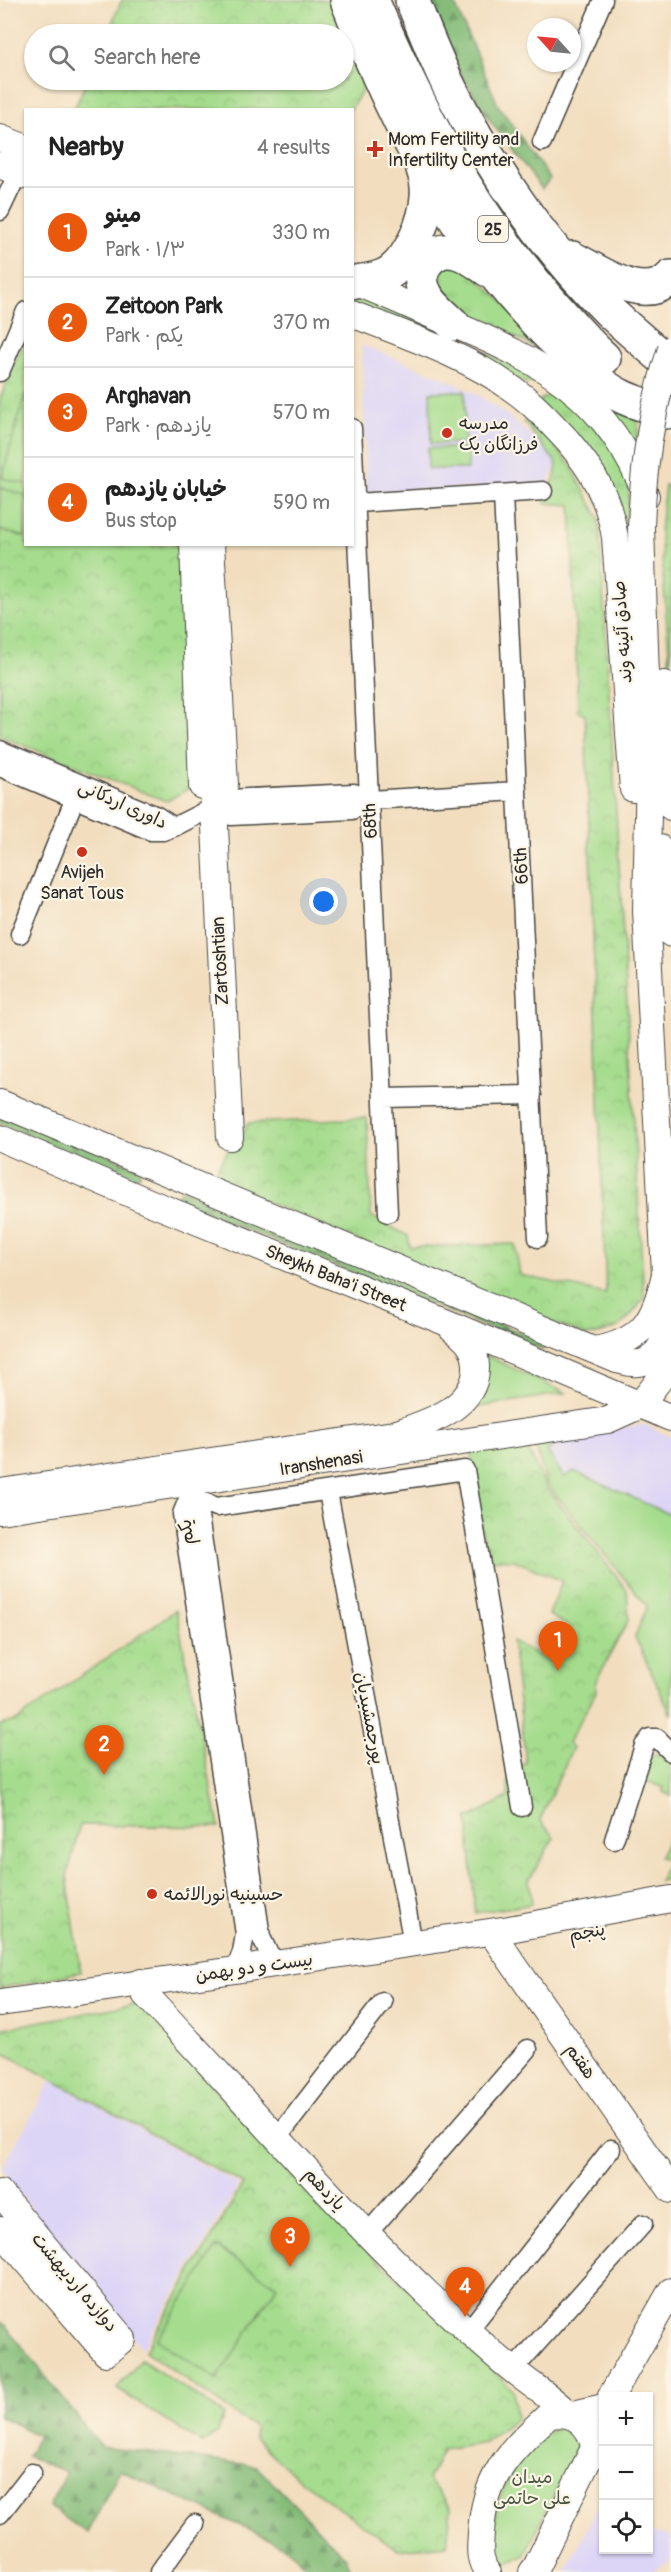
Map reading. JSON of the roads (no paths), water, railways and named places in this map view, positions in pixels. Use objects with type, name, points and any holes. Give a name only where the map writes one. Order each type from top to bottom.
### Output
[{"type":"highway","points":[[347,0],[376,74],[423,169],[493,274],[548,335],[584,369],[618,395],[669,414]]},
{"type":"highway","name":"25","points":[[372,0],[403,71],[445,154],[498,237],[534,283],[592,348],[669,414]]},
{"type":"highway","name":"25","points":[[412,0],[452,92],[518,200],[557,251],[609,310],[671,365]]},
{"type":"highway","points":[[354,282],[379,278],[392,271],[403,259],[420,225],[427,199],[428,184],[423,169]]},
{"type":"highway","points":[[453,324],[431,302],[424,289],[421,276],[424,266],[441,251],[450,250],[465,254],[493,274]]},
{"type":"highway","points":[[557,251],[628,286],[649,288],[671,277]]},
{"type":"highway","points":[[557,251],[671,338]]},
{"type":"main road","points":[[0,138],[24,147]]},
{"type":"main road","points":[[354,282],[534,361],[584,399],[610,429],[634,466],[647,500],[648,528]]},
{"type":"main road","name":"صادق آئینه وند","points":[[354,315],[475,366],[513,389],[545,416],[579,454],[595,477],[609,504],[617,555],[637,841],[662,921]]},
{"type":"main road","points":[[671,349],[654,407],[642,479],[671,807]]},
{"type":"main road","points":[[513,389],[534,392],[540,389],[545,375],[534,361]]},
{"type":"main road","name":"صادق آئینه وند","points":[[586,1347],[615,1347],[627,1341],[646,1325],[659,1299],[665,1274],[662,921],[649,766],[648,528]]},
{"type":"main road","name":"Zartoshtian","points":[[193,546],[202,786],[213,797],[230,1137]]},
{"type":"main road","points":[[212,546],[225,784],[213,797]]},
{"type":"main road","name":"صادق آئینه وند","points":[[662,921],[671,888]]},
{"type":"main road","name":"Sheykh Baha'i Street","points":[[0,1103],[161,1172],[586,1347]]},
{"type":"main road","name":"Sheykh Baha'i Street","points":[[0,1138],[671,1418]]},
{"type":"main road","points":[[149,1202],[161,1172]]},
{"type":"main road","name":"Iranshenasi","points":[[0,1492],[186,1482],[394,1434],[421,1425],[459,1404],[468,1394],[476,1377],[475,1358],[469,1341],[445,1322]]},
{"type":"main road","points":[[531,1325],[541,1334],[592,1358],[626,1379],[636,1393],[639,1406]]},
{"type":"main road","points":[[639,1406],[671,1365]]},
{"type":"main road","name":"Iranshenasi","points":[[0,1511],[608,1420],[639,1406]]},
{"type":"main road","name":"پنجم","points":[[506,1938],[671,1899]]},
{"type":"main road","name":"پنجم","points":[[506,1938],[671,1916]]},
{"type":"main road","name":"بیست و دو بهمن","points":[[0,2016],[235,1970],[413,1943],[506,1938]]},
{"type":"main road","name":"بیست و دو بهمن","points":[[0,2002],[143,1988],[506,1938]]},
{"type":"main road","name":"هفتم","points":[[506,1938],[671,2158]]},
{"type":"main road","name":"هفتم","points":[[506,1938],[671,2190]]},
{"type":"main road","name":"یازدهم","points":[[143,1988],[367,2234],[468,2331],[519,2375],[555,2400],[569,2415],[579,2420],[587,2427],[592,2437],[599,2441]]},
{"type":"main road","name":"دوازده اردیبهشت","points":[[0,2193],[123,2339],[106,2353],[0,2229]]},
{"type":"main road","points":[[614,2392],[671,2291]]},
{"type":"main road","points":[[633,2392],[671,2328]]},
{"type":"main road","points":[[519,2375],[531,2400],[531,2421],[524,2440]]},
{"type":"main road","points":[[483,2567],[482,2510],[490,2483],[500,2466],[548,2416],[569,2415],[599,2408]]},
{"type":"main road","points":[[534,2570],[599,2441]]},
{"type":"street","points":[[542,142],[603,0]]},
{"type":"street","points":[[0,211],[14,171]]},
{"type":"street","points":[[0,372],[24,316]]},
{"type":"street","name":"68th","points":[[354,466],[388,1213]]},
{"type":"street","points":[[356,503],[543,491]]},
{"type":"street","name":"66th","points":[[503,495],[538,1238]]},
{"type":"street","name":"داوری اردکانی","points":[[0,750],[151,831],[163,831],[174,827],[213,797]]},
{"type":"street","name":"داوری اردکانی","points":[[0,766],[78,791]]},
{"type":"street","points":[[20,934],[78,791]]},
{"type":"street","points":[[213,797],[220,814],[231,816],[351,810],[370,800],[517,791]]},
{"type":"street","points":[[383,1098],[532,1095]]},
{"type":"street","points":[[186,1482],[217,1507],[465,1470],[522,1806]]},
{"type":"street","name":"یکم","points":[[186,1482],[198,1509],[261,1937],[268,1952],[279,1964]]},
{"type":"street","name":"یکم","points":[[186,1482],[182,1514],[245,1934],[242,1952],[235,1970]]},
{"type":"street","name":"پورجمشیدیان","points":[[328,1492],[413,1943]]},
{"type":"street","points":[[614,1840],[644,1746],[650,1738],[657,1738],[671,1752]]},
{"type":"street","points":[[278,2137],[383,2002]]},
{"type":"street","points":[[367,2234],[528,2049]]},
{"type":"street","points":[[468,2331],[611,2149]]},
{"type":"street","points":[[519,2375],[643,2224]]},
{"type":"street","points":[[0,2514],[32,2473]]},
{"type":"street","points":[[159,2572],[195,2524]]},
{"type":"place","name":"Mom Fertility and Infertility Center","points":[[375,149]]},
{"type":"place","name":"مدرسه فرزانگان یک","points":[[447,433]]},
{"type":"place","name":"Avijeh Sanat Tous","points":[[82,852]]},
{"type":"place","name":"مینو","points":[[558,1671]]},
{"type":"place","name":"Zeitoon Park","points":[[104,1775]]},
{"type":"place","name":"حسینیه نورالائمه","points":[[152,1894]]},
{"type":"place","name":"Arghavan","points":[[290,2267]]},
{"type":"place","name":"خیابان یازدهم","points":[[465,2317]]},
{"type":"park label","name":"میدان علی حاتمی","points":[[532,2487]]}]
